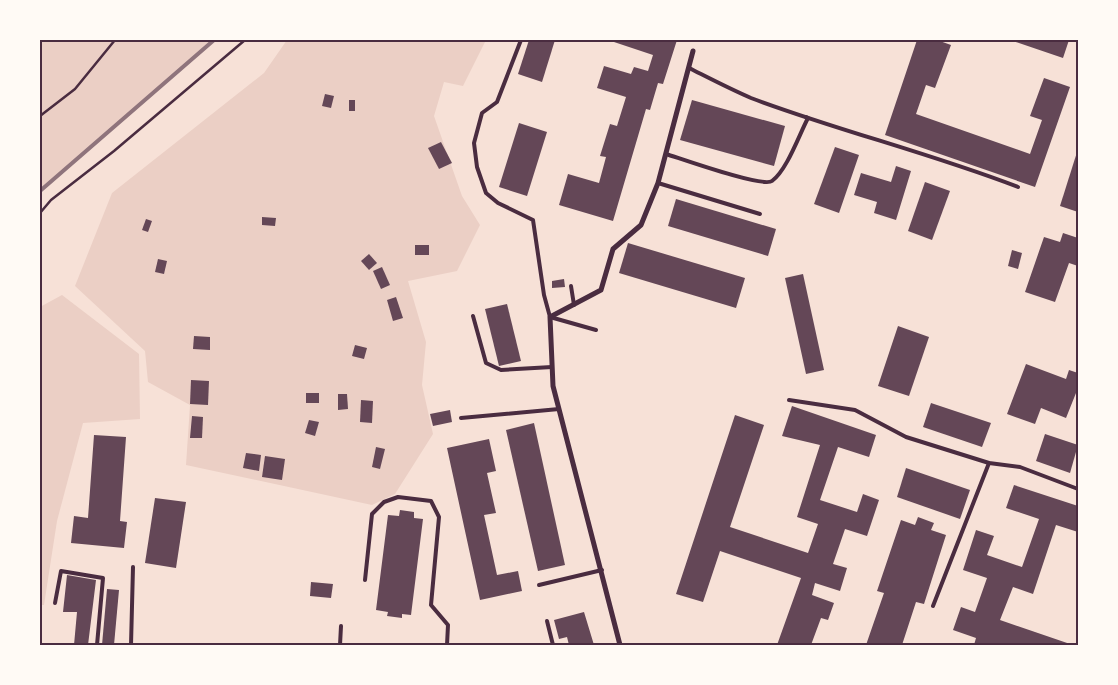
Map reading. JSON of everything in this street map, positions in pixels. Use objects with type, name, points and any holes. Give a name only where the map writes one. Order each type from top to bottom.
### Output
[{"type":"street","points":[[620,645],[553,386],[550,317],[601,290],[613,249],[641,225],[658,184],[693,51]]},
{"type":"lane","points":[[521,40],[497,102],[482,113],[474,144],[477,167],[486,193],[498,203],[533,220],[544,295],[550,317],[596,330]]},
{"type":"lane","points":[[689,68],[749,97],[808,118],[958,164],[1018,187]]},
{"type":"lane","points":[[666,154],[740,177],[764,183],[771,182],[779,173],[808,118]]},
{"type":"lane","points":[[658,184],[760,214]]},
{"type":"lane","points":[[571,286],[574,305]]},
{"type":"lane","points":[[473,316],[486,363],[501,370],[552,368]]},
{"type":"lane","points":[[790,400],[855,410],[906,437],[989,463],[1020,468],[1078,489]]},
{"type":"lane","points":[[461,418],[559,409]]},
{"type":"lane","points":[[932,606],[989,463]]},
{"type":"lane","points":[[365,580],[372,514],[384,502],[398,497],[431,501],[439,517],[431,605],[448,625],[447,645]]},
{"type":"lane","points":[[131,645],[133,566]]},
{"type":"lane","points":[[539,585],[602,570]]},
{"type":"lane","points":[[55,604],[61,571],[103,578],[97,645]]},
{"type":"lane","points":[[547,621],[553,645]]},
{"type":"lane","points":[[340,645],[341,626]]},
{"type":"path","points":[[40,116],[75,89],[115,40]]},
{"type":"path","points":[[40,213],[51,200],[114,152],[245,40]]},
{"type":"shaded area","points":[[40,40],[214,40],[40,191]]},
{"type":"shaded area","points":[[287,40],[486,40],[463,86],[444,82],[434,116],[462,196],[480,225],[457,271],[408,281],[426,342],[422,385],[433,434],[395,494],[372,505],[186,465],[190,405],[148,382],[145,351],[75,286],[112,193],[264,73]]},
{"type":"shaded area","points":[[62,295],[139,354],[140,419],[83,423],[57,521],[44,605],[40,605],[40,307]]},
{"type":"building","points":[[529,40],[555,40],[542,82],[518,74]]},
{"type":"building","points":[[608,40],[677,40],[663,84],[658,83],[650,110],[646,109],[613,221],[559,205],[568,174],[599,183],[606,157],[600,156],[610,124],[617,126],[626,97],[597,88],[604,66],[631,74],[634,67],[648,71],[653,55]]},
{"type":"building","points":[[917,40],[937,40],[951,45],[935,88],[926,85],[916,114],[1030,154],[1042,120],[1030,116],[1044,78],[1070,87],[1035,187],[885,135]]},
{"type":"building","points":[[1010,40],[1069,40],[1063,58]]},
{"type":"building","points":[[325,94],[334,96],[331,108],[322,106]]},
{"type":"building","points":[[349,100],[355,100],[355,111],[349,111]]},
{"type":"building","points":[[692,100],[785,126],[774,166],[680,140]]},
{"type":"building","points":[[519,123],[547,132],[527,196],[499,187]]},
{"type":"building","points":[[441,142],[452,163],[439,169],[428,148]]},
{"type":"building","points":[[835,147],[859,155],[839,213],[814,204]]},
{"type":"building","points":[[1078,149],[1078,212],[1060,206]]},
{"type":"building","points":[[896,166],[911,171],[896,220],[874,213],[877,202],[854,195],[861,173],[891,182]]},
{"type":"building","points":[[925,182],[950,191],[932,240],[908,231]]},
{"type":"building","points":[[676,199],[776,229],[768,256],[668,226]]},
{"type":"building","points":[[262,217],[276,218],[275,226],[262,225]]},
{"type":"building","points":[[146,219],[152,221],[148,232],[142,230]]},
{"type":"building","points":[[1063,233],[1078,238],[1078,266],[1069,263],[1055,302],[1025,292],[1044,237],[1060,242]]},
{"type":"building","points":[[628,243],[745,278],[736,308],[619,273]]},
{"type":"building","points":[[415,245],[429,245],[429,255],[415,255]]},
{"type":"building","points":[[1012,250],[1022,253],[1018,269],[1008,266]]},
{"type":"building","points":[[369,254],[377,263],[369,270],[361,261]]},
{"type":"building","points":[[158,259],[167,261],[164,274],[155,272]]},
{"type":"building","points":[[382,267],[390,285],[381,289],[373,271]]},
{"type":"building","points":[[803,274],[824,370],[806,374],[785,278]]},
{"type":"building","points":[[564,279],[565,287],[552,288],[552,281]]},
{"type":"building","points":[[396,297],[403,318],[393,321],[387,300]]},
{"type":"building","points":[[507,304],[521,361],[499,366],[485,309]]},
{"type":"building","points":[[898,326],[929,337],[909,396],[878,386]]},
{"type":"building","points":[[194,336],[210,337],[210,350],[193,349]]},
{"type":"building","points":[[355,345],[367,348],[364,359],[352,356]]},
{"type":"building","points":[[1026,364],[1066,379],[1069,370],[1078,373],[1078,393],[1076,393],[1066,418],[1041,408],[1035,424],[1007,414]]},
{"type":"building","points":[[191,380],[209,381],[208,405],[190,404]]},
{"type":"building","points":[[306,393],[319,393],[319,403],[306,403]]},
{"type":"building","points":[[338,394],[347,394],[348,409],[338,410]]},
{"type":"building","points":[[361,400],[373,401],[372,423],[360,422]]},
{"type":"building","points":[[931,403],[991,423],[982,447],[923,427]]},
{"type":"building","points":[[792,406],[876,435],[869,457],[838,447],[820,500],[857,512],[863,494],[879,500],[867,536],[845,529],[833,564],[847,568],[840,591],[815,583],[812,595],[834,603],[828,620],[821,618],[811,645],[777,645],[801,578],[720,551],[703,602],[676,594],[735,415],[764,425],[730,527],[808,553],[818,524],[797,517],[820,445],[782,436]]},
{"type":"building","points":[[450,410],[452,422],[433,426],[430,414]]},
{"type":"building","points":[[192,416],[203,417],[202,438],[190,438]]},
{"type":"building","points":[[309,420],[319,422],[315,436],[305,433]]},
{"type":"building","points":[[534,423],[565,565],[538,571],[506,430]]},
{"type":"building","points":[[1045,434],[1078,445],[1070,473],[1036,461]]},
{"type":"building","points":[[94,435],[126,437],[120,521],[127,522],[124,548],[71,543],[74,516],[88,518]]},
{"type":"building","points":[[489,439],[496,471],[487,473],[496,513],[484,515],[497,575],[518,571],[522,591],[480,600],[447,448]]},
{"type":"building","points":[[376,447],[385,449],[380,469],[372,467]]},
{"type":"building","points":[[246,453],[261,455],[259,471],[243,468]]},
{"type":"building","points":[[265,456],[285,459],[282,480],[262,477]]},
{"type":"building","points":[[906,468],[970,490],[960,519],[897,497]]},
{"type":"building","points":[[1014,485],[1078,506],[1078,532],[1056,525],[1033,594],[1013,587],[1000,620],[1073,645],[974,645],[976,638],[953,630],[961,607],[975,612],[987,578],[963,570],[976,530],[994,536],[987,555],[1022,567],[1039,519],[1006,508]]},
{"type":"building","points":[[155,498],[186,502],[176,568],[145,563]]},
{"type":"building","points":[[400,510],[414,512],[414,518],[423,519],[411,615],[402,614],[402,618],[387,616],[388,612],[376,610],[388,515],[399,516]]},
{"type":"building","points":[[918,517],[934,523],[931,530],[946,535],[924,604],[916,602],[902,645],[866,645],[884,593],[877,591],[901,520],[915,525]]},
{"type":"building","points":[[67,575],[96,580],[88,645],[74,645],[77,612],[63,612]]},
{"type":"building","points":[[311,582],[333,584],[331,598],[310,596]]},
{"type":"building","points":[[107,589],[119,590],[114,645],[102,645]]},
{"type":"building","points":[[584,612],[594,645],[569,645],[567,637],[559,639],[554,620]]},
{"type":"railway","points":[[40,191],[214,40]]}]
